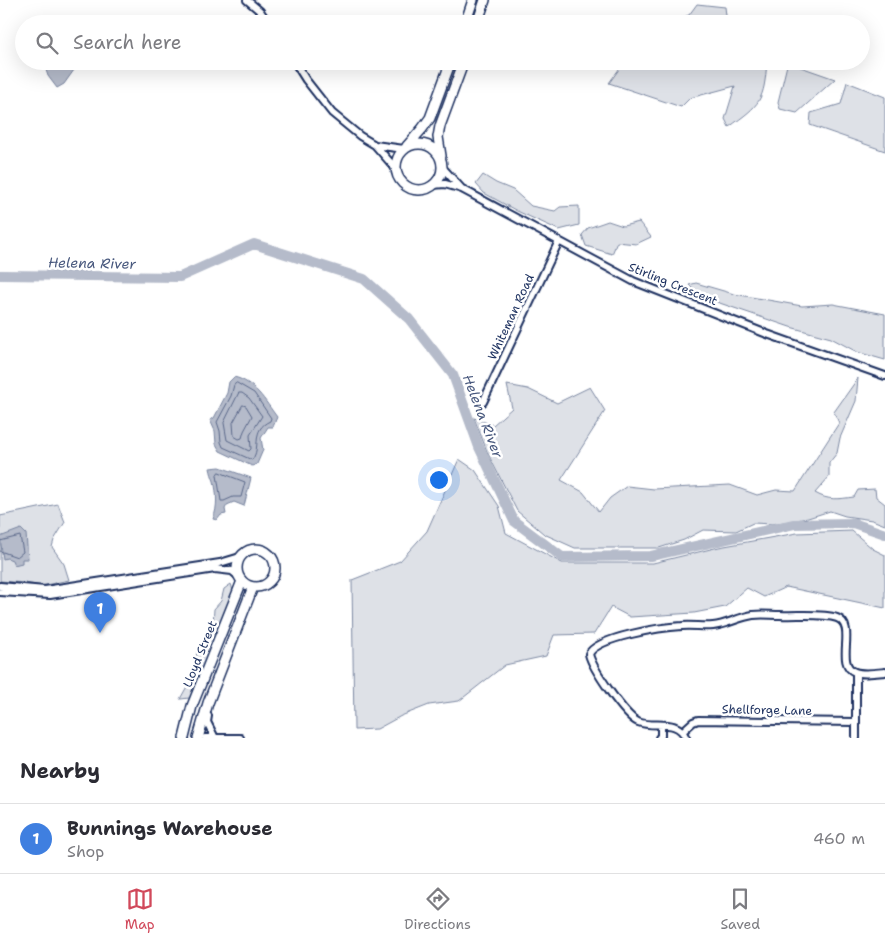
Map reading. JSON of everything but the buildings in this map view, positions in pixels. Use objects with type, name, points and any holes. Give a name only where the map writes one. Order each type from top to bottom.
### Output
[{"type":"main road","points":[[468,15],[473,0]]},
{"type":"main road","points":[[480,15],[485,0]]},
{"type":"main road","points":[[448,70],[430,118],[397,158],[396,169],[399,178],[408,187],[420,190],[432,185],[439,178],[442,166],[438,133],[461,70]]},
{"type":"main road","points":[[405,148],[418,144],[431,147],[437,152],[442,166]]},
{"type":"main road","points":[[257,549],[266,552],[273,560],[274,571],[269,581],[264,585],[253,587],[240,578],[237,566],[240,557],[248,551],[257,549]]},
{"type":"main road","name":"Lloyd Street","points":[[184,738],[192,706],[240,578]]},
{"type":"main road","name":"Lloyd Street","points":[[198,738],[208,702],[253,587]]},
{"type":"street","points":[[247,0],[263,15]]},
{"type":"street","points":[[300,70],[332,113],[360,136],[375,145],[396,169]]},
{"type":"street","points":[[375,145],[405,148]]},
{"type":"street","name":"Stirling Crescent","points":[[442,166],[462,189]]},
{"type":"street","name":"Stirling Crescent","points":[[432,185],[445,184],[462,189],[633,281],[767,334],[885,376]]},
{"type":"street","name":"Whiteman Road","points":[[483,402],[558,240]]},
{"type":"street","points":[[0,586],[45,590],[220,563],[240,557]]},
{"type":"street","points":[[0,592],[50,595],[215,569],[232,571],[240,578]]},
{"type":"street","points":[[686,738],[683,731],[676,726],[640,723],[626,712],[594,666],[589,654],[595,647],[634,633],[681,626],[714,626],[752,615],[826,616],[840,620],[844,625],[846,631],[847,665],[850,670],[856,673],[885,672]]},
{"type":"street","points":[[215,738],[207,722],[208,714],[228,662],[228,650]]},
{"type":"street","points":[[856,673],[856,738]]},
{"type":"street","name":"Shellforge Lane","points":[[683,731],[698,720],[856,722]]},
{"type":"street","points":[[659,738],[661,736],[661,725]]},
{"type":"street","points":[[205,738],[240,738]]},
{"type":"shaded area","points":[[697,4],[725,7],[726,15],[689,15]]},
{"type":"shaded area","points":[[618,70],[766,70],[764,85],[759,100],[748,113],[729,127],[725,119],[735,86],[690,98],[681,107],[609,83]]},
{"type":"shaded area","points":[[786,70],[809,70],[835,79],[797,113],[780,109],[778,102]]},
{"type":"shaded area","points":[[847,82],[885,97],[885,151],[810,125],[811,113],[841,104]]},
{"type":"shaded area","points":[[483,175],[513,190],[531,206],[555,211],[560,207],[579,206],[579,225],[559,230],[517,211],[484,193],[476,184]]},
{"type":"shaded area","points":[[608,221],[623,226],[639,222],[651,237],[636,244],[617,242],[612,254],[586,246],[582,235],[588,228]]},
{"type":"shaded area","points":[[696,283],[734,294],[802,306],[833,304],[885,314],[885,360],[857,352],[831,338],[790,327],[699,296],[689,285]]},
{"type":"shaded area","points":[[858,378],[856,401],[840,438],[837,453],[829,463],[829,477],[815,493],[838,499],[854,497],[858,490],[875,489],[876,497],[885,504],[885,525],[872,520],[845,516],[830,511],[808,518],[772,524],[753,523],[736,531],[703,530],[684,540],[659,548],[575,548],[544,534],[517,511],[488,454],[474,418],[493,425],[512,408],[507,385],[528,389],[557,403],[590,387],[605,411],[561,480],[583,492],[599,512],[610,498],[627,486],[654,489],[730,485],[757,495],[776,490],[795,491],[839,423],[834,412]]},
{"type":"shaded area","points":[[459,459],[475,470],[499,506],[506,533],[562,563],[653,563],[719,547],[797,533],[852,531],[873,549],[885,555],[885,608],[786,587],[764,597],[747,588],[725,607],[694,613],[630,617],[611,607],[594,634],[554,635],[546,656],[505,665],[459,701],[429,705],[401,716],[377,729],[354,730],[352,580],[400,561],[427,531]]},
{"type":"shaded area","points":[[58,504],[65,522],[52,547],[64,564],[69,580],[41,586],[0,581],[0,516]]},
{"type":"shaded area","points":[[231,584],[233,591],[192,695],[189,698],[180,699],[190,681],[197,653],[213,624],[214,609],[221,601],[224,589]]},
{"type":"water","points":[[46,70],[74,70],[64,84],[57,88]]},
{"type":"water","points":[[234,377],[241,379],[254,388],[277,417],[273,427],[268,427],[261,438],[263,450],[257,464],[252,466],[220,451],[216,444],[215,431],[210,420],[214,418],[227,393],[229,382]]},
{"type":"water","points":[[220,467],[251,478],[244,506],[234,502],[227,505],[225,509],[226,514],[221,515],[217,520],[213,519],[216,510],[216,495],[210,468]]},
{"type":"water","points":[[21,529],[26,534],[28,559],[22,559],[22,563],[14,565],[12,560],[3,559],[0,537]]},
{"type":"waterway","name":"Helena River","points":[[0,275],[180,277],[254,244],[364,279],[409,319],[453,375],[479,447],[514,521],[562,557],[651,556],[794,524],[853,523],[885,534]]},
{"type":"place","name":"Bunnings Warehouse","points":[[100,633]]}]
